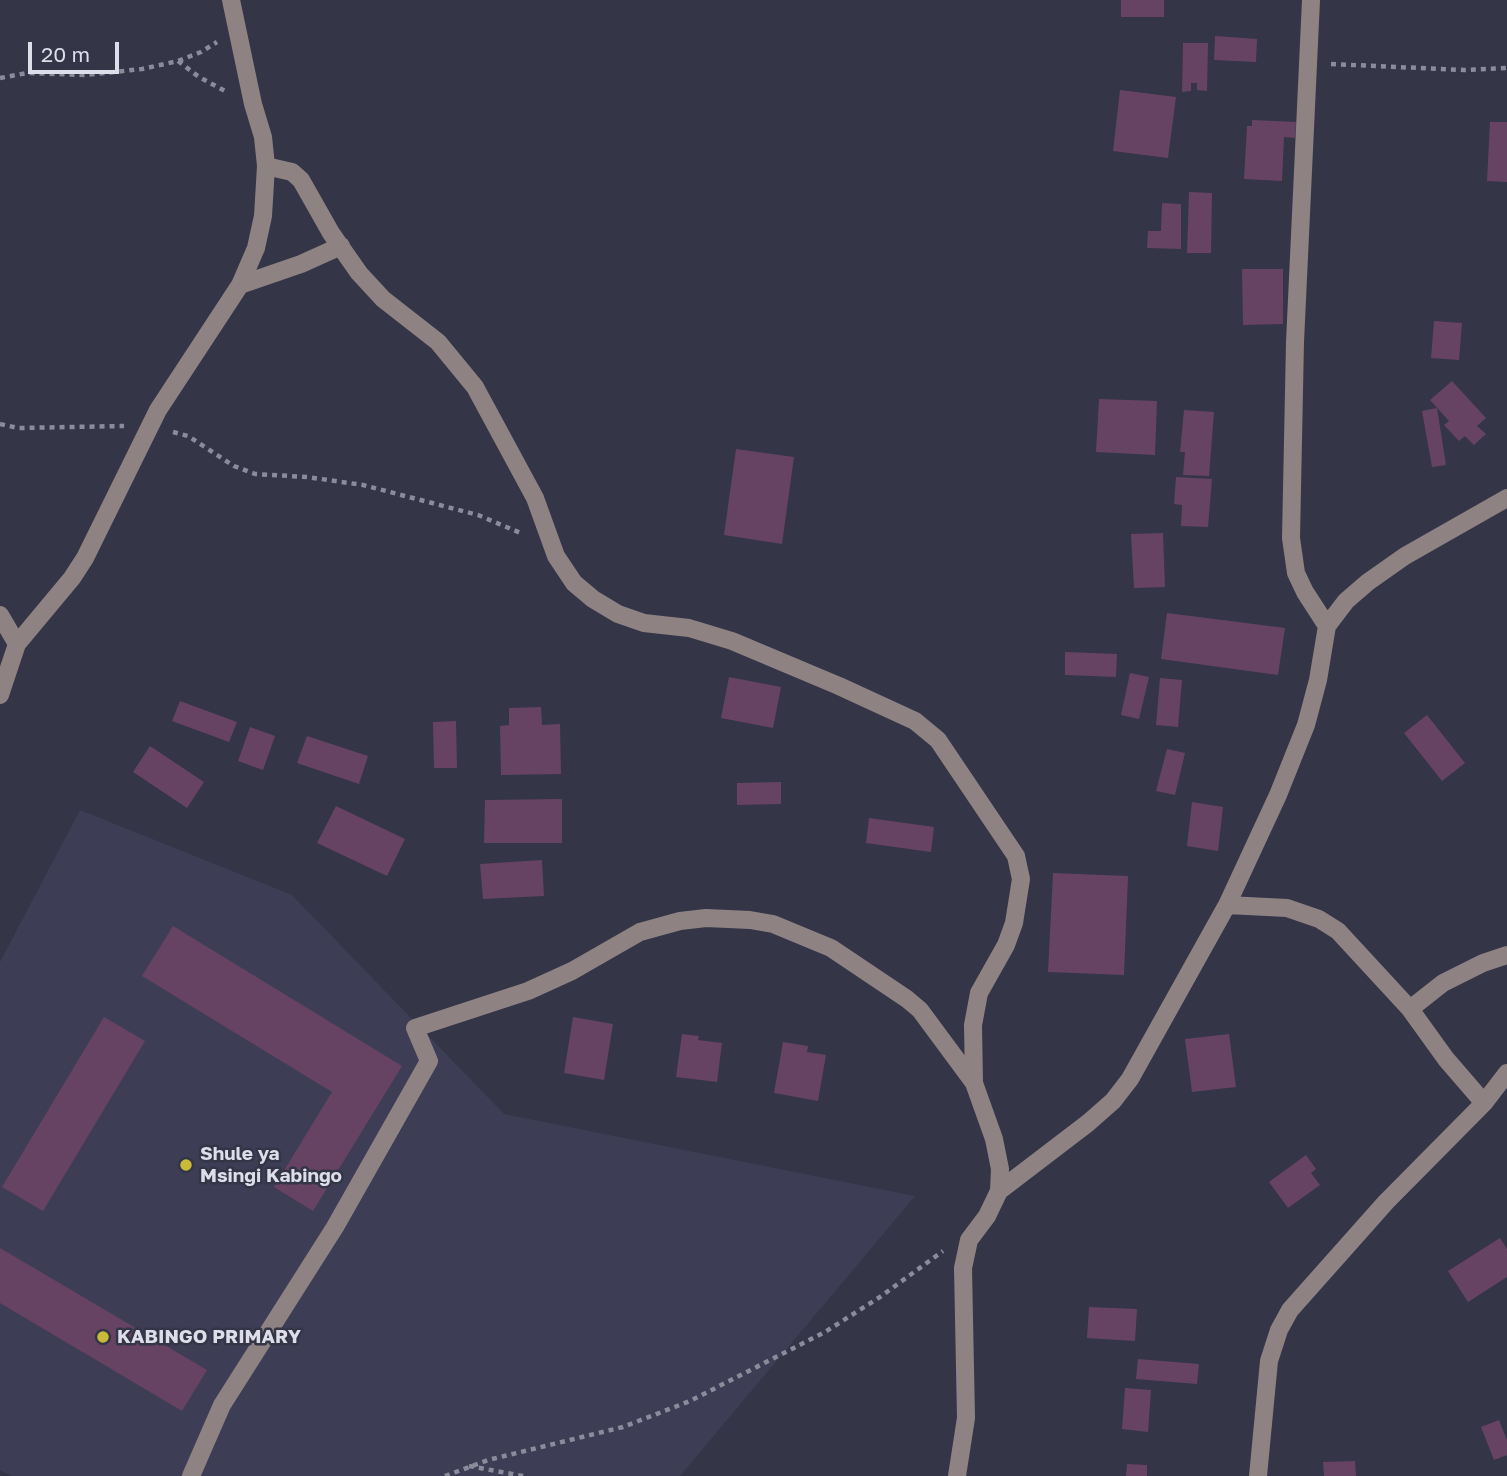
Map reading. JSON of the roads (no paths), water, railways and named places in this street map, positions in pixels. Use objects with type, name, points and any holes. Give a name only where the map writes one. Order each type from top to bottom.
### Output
[{"type":"street","points":[[1311,0],[1295,354],[1291,538],[1296,572],[1305,592],[1328,626]]},
{"type":"street","points":[[0,695],[17,643],[85,558],[158,410],[240,285],[256,248],[263,216],[266,166],[263,137],[232,8]]},
{"type":"street","points":[[266,166],[292,172],[301,180],[331,233],[359,273],[383,299],[438,342],[475,387],[535,498],[556,556],[574,583],[593,599],[618,614],[644,623],[689,628],[732,641],[915,721],[939,740],[1016,856],[1021,879],[1010,936],[985,978],[976,1004],[972,1049],[974,1083],[994,1139],[1000,1169],[999,1191],[988,1216],[969,1240],[963,1268],[966,1418],[957,1476]]},
{"type":"street","points":[[240,285],[301,264],[341,246]]},
{"type":"street","points":[[999,1191],[1088,1123],[1113,1101],[1130,1079],[1227,905],[1278,795],[1306,725],[1318,681],[1328,626],[1346,601],[1405,556],[1507,498]]},
{"type":"street","points":[[0,617],[17,643]]},
{"type":"street","points":[[1227,905],[1287,908],[1319,919],[1338,931],[1409,1009],[1446,1059],[1484,1103]]},
{"type":"street","points":[[191,1476],[222,1405],[335,1227],[429,1060],[415,1028],[528,991],[572,971],[648,930],[680,921],[706,918],[750,920],[773,924],[831,948],[907,999],[920,1010],[974,1083]]},
{"type":"street","points":[[1409,1009],[1443,984],[1483,963],[1507,955]]},
{"type":"street","points":[[1258,1476],[1269,1361],[1279,1330],[1290,1310],[1386,1202],[1484,1103],[1507,1073]]},
{"type":"place","name":"Shule ya Msingi Kabingo","points":[[186,1165]]},
{"type":"place","name":"KABINGO PRIMARY","points":[[103,1337]]}]
